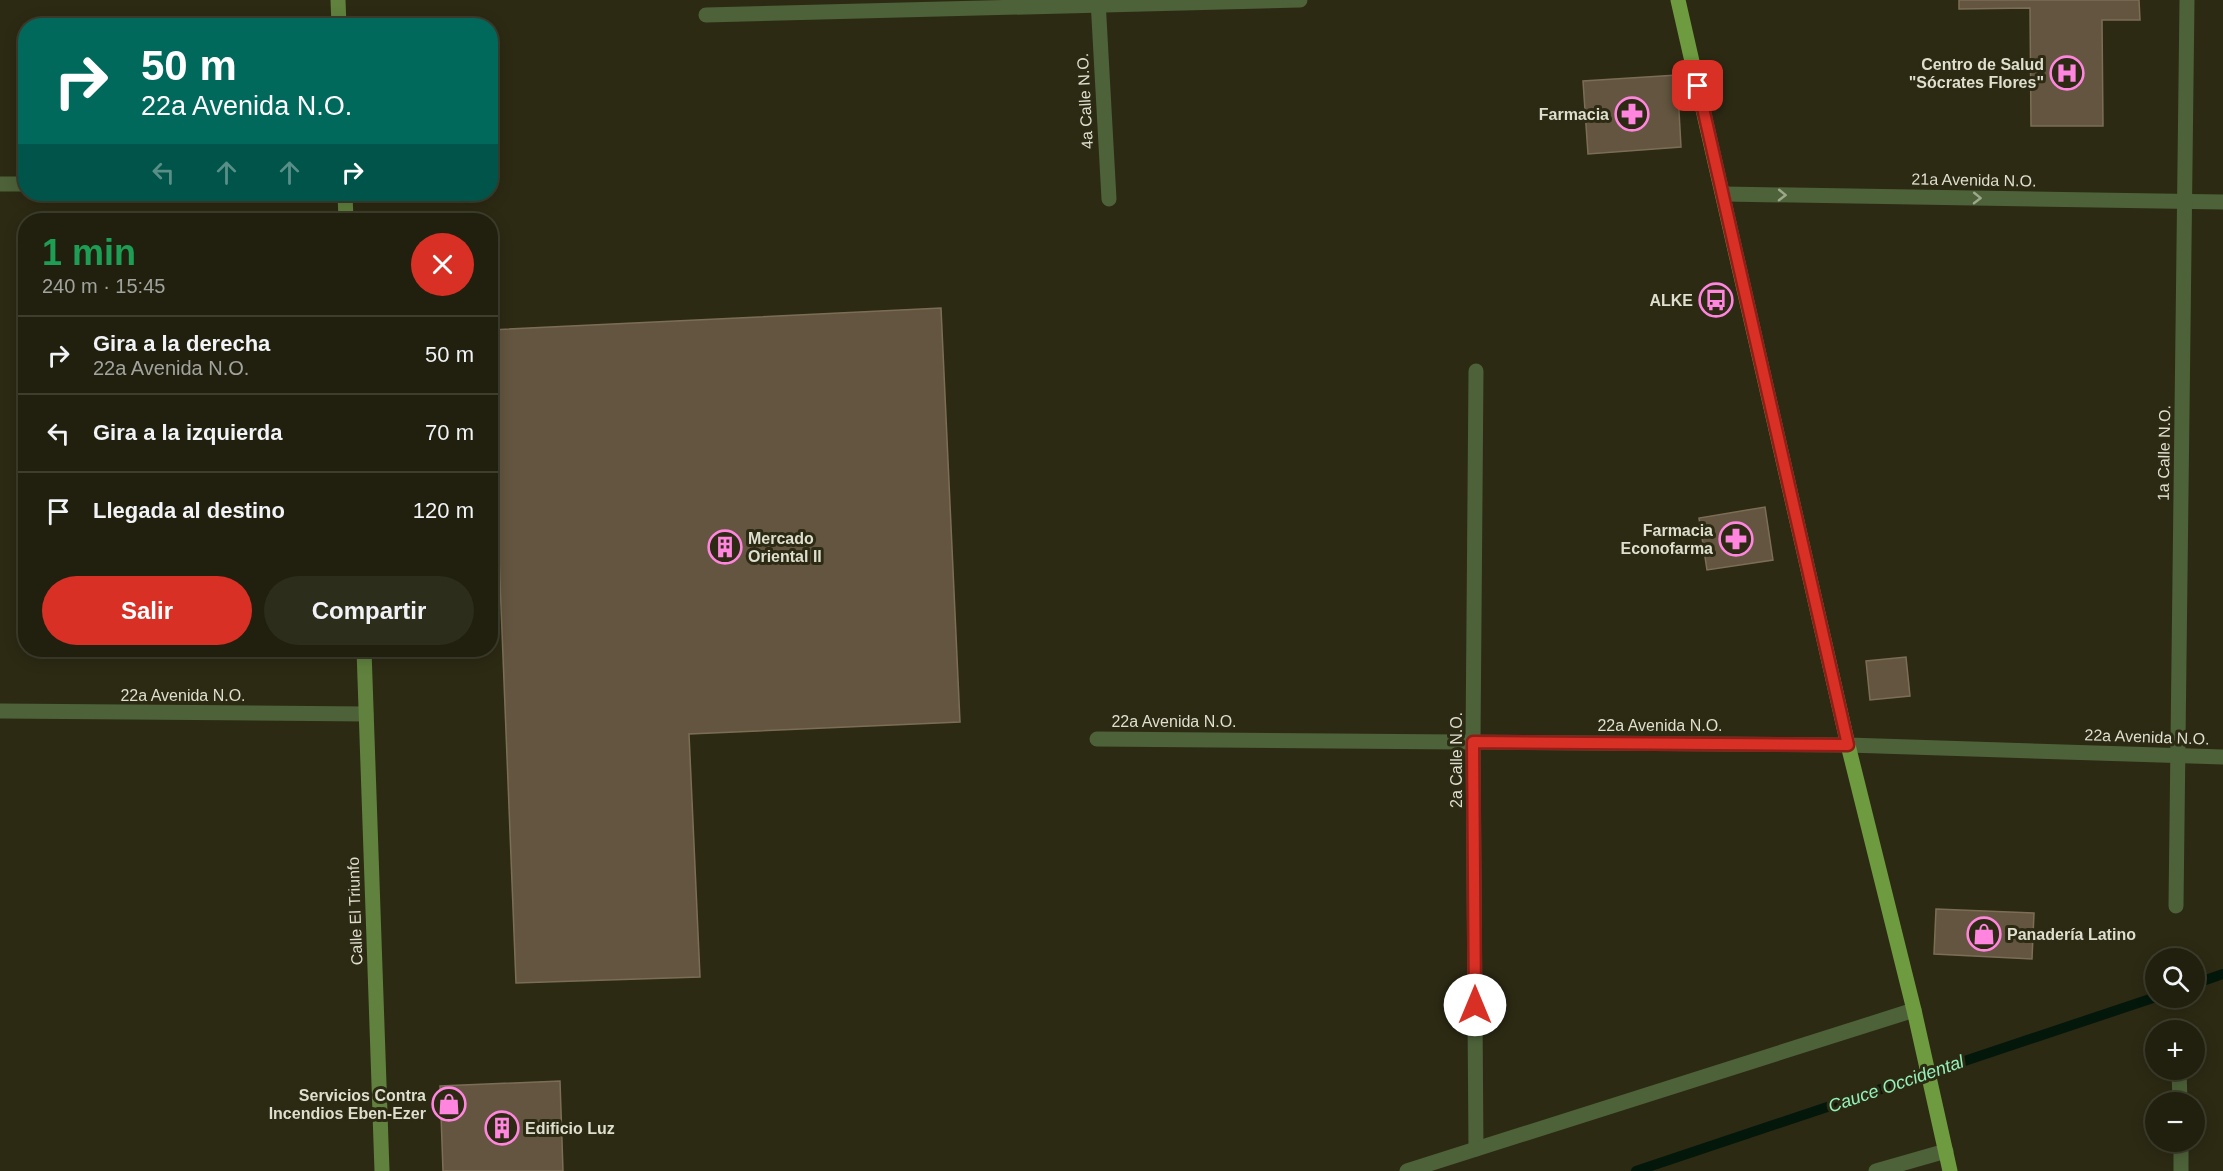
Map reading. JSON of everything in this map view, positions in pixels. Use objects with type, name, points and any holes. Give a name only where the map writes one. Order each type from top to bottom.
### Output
[{"type":"main road","points":[[338,0],[339,18]]},
{"type":"main road","points":[[1678,0],[1848,745],[1923,1047],[1950,1171]]},
{"type":"main road","name":"Calle El Triunfo","points":[[364,657],[382,1171]]},
{"type":"street","points":[[706,15],[1098,3],[1300,0]]},
{"type":"street","name":"1a Calle N.O.","points":[[2176,906],[2187,0]]},
{"type":"street","name":"4a Calle N.O.","points":[[1098,3],[1109,199]]},
{"type":"street","points":[[0,184],[18,184]]},
{"type":"street","name":"21a Avenida N.O.","points":[[1724,194],[2223,202]]},
{"type":"street","name":"2a Calle N.O.","points":[[1476,371],[1473,742],[1476,1149]]},
{"type":"street","name":"22a Avenida N.O.","points":[[0,711],[366,714]]},
{"type":"street","name":"22a Avenida N.O.","points":[[1097,739],[1848,745],[2223,757]]},
{"type":"street","points":[[1407,1171],[1914,1010]]},
{"type":"street","points":[[1876,1171],[1946,1151]]},
{"type":"street","points":[[2181,1152],[2181,1171]]},
{"type":"building","name":"Centro de Salud \"Sócrates Flores\"","points":[[1959,0],[2139,0],[2140,20],[2102,20],[2103,126],[2031,126],[2030,8],[1959,9]]},
{"type":"building","name":"Farmacia","points":[[1677,75],[1681,147],[1588,154],[1583,81]]},
{"type":"building","name":"Mercado Oriental II","points":[[941,308],[960,722],[689,734],[700,977],[516,983],[498,531],[498,330]]},
{"type":"building","name":"Farmacia Econofarma","points":[[1765,507],[1773,560],[1707,570],[1699,518]]},
{"type":"building","points":[[1906,657],[1910,696],[1870,700],[1866,661]]},
{"type":"building","name":"Panadería Latino","points":[[1936,909],[2034,913],[2032,959],[1934,954]]},
{"type":"building","name":"Edificio Luz","points":[[560,1081],[563,1171],[443,1171],[440,1086]]},
{"type":"waterway","name":"Cauce Occidental","points":[[2205,980],[2223,974]]},
{"type":"waterway","name":"Cauce Occidental","points":[[1636,1171],[2145,1001]]},
{"type":"place","name":"Centro de Salud \"Sócrates Flores\"","points":[[2067,73]]},
{"type":"place","name":"Farmacia","points":[[1632,114]]},
{"type":"place","name":"ALKE","points":[[1716,300]]},
{"type":"place","name":"Farmacia Econofarma","points":[[1736,539]]},
{"type":"place","name":"Mercado Oriental II","points":[[725,547]]},
{"type":"place","name":"Panadería Latino","points":[[1984,934]]},
{"type":"place","name":"Servicios Contra Incendios Eben-Ezer","points":[[449,1104]]},
{"type":"place","name":"Edificio Luz","points":[[502,1128]]},
{"type":"route","points":[[1475,1005],[1473,742],[1848,745],[1698,86]]}]
